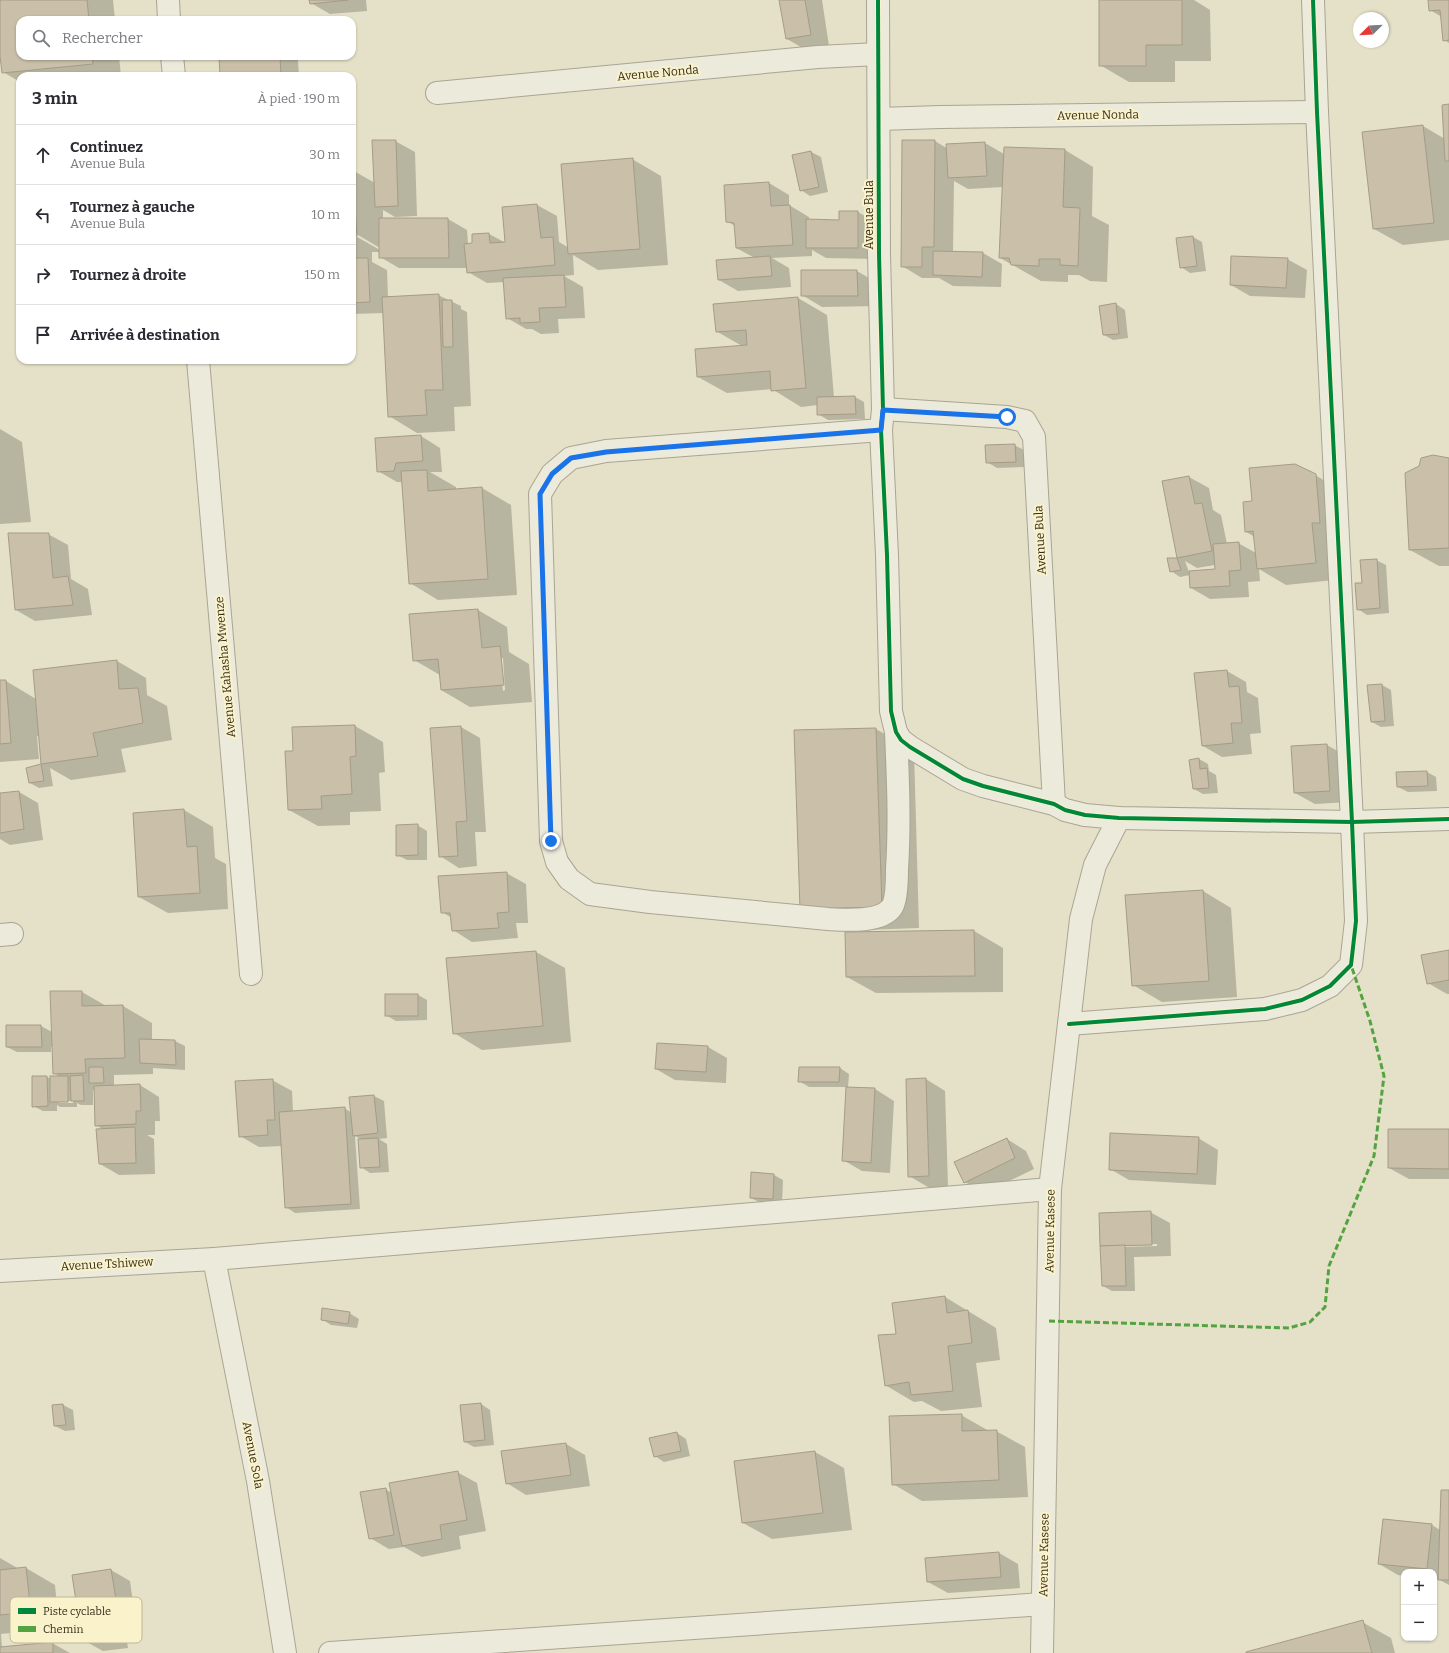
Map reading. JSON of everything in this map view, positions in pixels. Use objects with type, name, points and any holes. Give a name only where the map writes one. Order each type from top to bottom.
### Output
[{"type":"street","points":[[168,0],[169,16]]},
{"type":"street","name":"Avenue Bula","points":[[878,0],[879,262],[882,420],[1007,417],[1026,421],[1034,437],[1054,804]]},
{"type":"street","points":[[1069,1024],[1265,1009],[1302,1000],[1330,986],[1351,965],[1356,921],[1317,112],[1313,0]]},
{"type":"street","name":"Avenue Nonda","points":[[437,93],[818,57],[878,54]]},
{"type":"street","points":[[172,60],[174,72]]},
{"type":"street","name":"Avenue Nonda","points":[[879,119],[1317,112]]},
{"type":"street","name":"Avenue Kahasha Mwenze","points":[[198,364],[251,974]]},
{"type":"street","points":[[882,420],[891,712],[896,732],[900,825],[896,889],[892,907],[881,916],[857,920],[828,919],[650,902],[590,894],[569,879],[557,862],[551,841],[540,494],[552,474],[571,458],[606,452],[882,420]]},
{"type":"street","points":[[896,732],[910,747],[964,779],[983,786],[1054,804],[1065,810],[1085,815],[1119,818],[1352,822],[1449,819]]},
{"type":"street","name":"Avenue Kasese","points":[[1042,1653],[1050,1189],[1083,912],[1095,865],[1119,818]]},
{"type":"street","name":"Avenue Tshiwew","points":[[0,1270],[214,1259],[1050,1189]]},
{"type":"street","name":"Avenue Sola","points":[[214,1259],[258,1481],[285,1653]]},
{"type":"street","points":[[330,1653],[1044,1604]]},
{"type":"building","points":[[0,0],[87,0],[89,16],[16,16],[16,60],[92,60],[93,64],[2,73],[0,56]]},
{"type":"building","points":[[309,0],[348,0],[310,4]]},
{"type":"building","points":[[779,0],[805,0],[811,35],[786,39]]},
{"type":"building","points":[[1099,0],[1182,0],[1182,45],[1146,45],[1146,66],[1099,66]]},
{"type":"building","points":[[1428,0],[1449,0],[1449,40],[1443,41],[1440,10],[1429,11]]},
{"type":"building","points":[[219,60],[280,60],[281,72],[220,72]]},
{"type":"building","points":[[1449,104],[1449,161],[1445,161],[1442,105]]},
{"type":"building","points":[[1423,125],[1434,223],[1373,229],[1362,132]]},
{"type":"building","points":[[372,140],[396,140],[398,206],[375,207]]},
{"type":"building","points":[[902,140],[935,140],[934,247],[922,247],[922,267],[901,267]]},
{"type":"building","points":[[985,142],[987,176],[948,178],[946,144]]},
{"type":"building","points":[[1004,147],[1065,149],[1063,207],[1080,208],[1078,266],[1060,265],[1060,259],[1039,259],[1039,266],[1011,265],[1009,258],[999,258]]},
{"type":"building","points":[[811,151],[819,187],[800,191],[792,155]]},
{"type":"building","points":[[633,158],[640,249],[568,254],[561,164]]},
{"type":"building","points":[[769,182],[771,206],[790,205],[793,245],[736,248],[734,223],[726,222],[724,185]]},
{"type":"building","points":[[537,204],[541,238],[553,237],[555,265],[467,273],[464,244],[472,243],[472,234],[489,233],[490,243],[505,242],[502,207]]},
{"type":"building","points":[[839,211],[858,211],[858,248],[806,248],[806,219],[839,220]]},
{"type":"building","points":[[379,218],[448,218],[449,258],[379,258]]},
{"type":"building","points":[[1193,236],[1197,266],[1180,268],[1176,238]]},
{"type":"building","points":[[933,251],[983,252],[982,277],[933,275]]},
{"type":"building","points":[[770,256],[772,276],[718,280],[716,260]]},
{"type":"building","points":[[1231,256],[1288,258],[1286,288],[1230,285]]},
{"type":"building","points":[[356,258],[368,258],[370,302],[356,303]]},
{"type":"building","points":[[801,270],[857,270],[858,296],[801,296]]},
{"type":"building","points":[[564,275],[566,307],[539,308],[540,322],[520,323],[520,318],[506,319],[503,278]]},
{"type":"building","points":[[439,294],[443,390],[425,390],[427,415],[388,417],[382,297]]},
{"type":"building","points":[[798,297],[806,388],[771,391],[770,371],[697,377],[695,349],[747,345],[746,330],[716,332],[713,304]]},
{"type":"building","points":[[442,300],[452,300],[453,347],[443,347]]},
{"type":"building","points":[[1116,303],[1119,334],[1103,335],[1099,306]]},
{"type":"building","points":[[855,396],[856,414],[817,415],[817,397]]},
{"type":"building","points":[[421,435],[423,461],[396,463],[394,471],[377,472],[375,438]]},
{"type":"building","points":[[1015,444],[1016,462],[986,463],[985,445]]},
{"type":"building","points":[[1433,455],[1449,458],[1449,548],[1409,550],[1405,473],[1419,466],[1421,458]]},
{"type":"building","points":[[1295,464],[1316,474],[1320,523],[1312,523],[1316,563],[1257,569],[1253,531],[1245,532],[1243,502],[1252,501],[1249,468]]},
{"type":"building","points":[[427,470],[428,491],[482,487],[488,579],[409,584],[401,471]]},
{"type":"building","points":[[1189,476],[1195,504],[1202,503],[1212,551],[1177,558],[1162,481]]},
{"type":"building","points":[[8,533],[49,533],[53,578],[68,576],[73,605],[15,610]]},
{"type":"building","points":[[1239,542],[1241,570],[1229,571],[1230,586],[1190,588],[1189,571],[1215,569],[1213,544]]},
{"type":"building","points":[[1167,558],[1177,558],[1181,570],[1170,572]]},
{"type":"building","points":[[1377,559],[1380,608],[1357,610],[1355,583],[1362,583],[1360,560]]},
{"type":"building","points":[[478,609],[482,648],[500,646],[504,685],[441,690],[438,659],[413,661],[409,614]]},
{"type":"building","points":[[117,660],[119,689],[138,688],[143,723],[93,733],[98,756],[41,764],[33,670]]},
{"type":"building","points":[[1227,670],[1229,687],[1239,686],[1242,723],[1231,723],[1233,743],[1202,746],[1194,673]]},
{"type":"building","points":[[0,680],[6,680],[11,743],[0,744]]},
{"type":"building","points":[[1382,684],[1385,721],[1371,722],[1367,685]]},
{"type":"building","points":[[355,725],[356,756],[350,757],[352,794],[321,796],[322,809],[288,810],[285,751],[293,751],[292,727]]},
{"type":"building","points":[[461,726],[467,821],[456,822],[458,856],[439,857],[430,728]]},
{"type":"building","points":[[876,728],[882,907],[800,909],[794,730]]},
{"type":"building","points":[[1327,744],[1330,791],[1294,793],[1291,746]]},
{"type":"building","points":[[1199,758],[1200,769],[1207,768],[1209,788],[1193,789],[1189,760]]},
{"type":"building","points":[[41,764],[44,781],[29,783],[26,768]]},
{"type":"building","points":[[1427,771],[1428,786],[1397,787],[1396,772]]},
{"type":"building","points":[[19,791],[24,829],[0,833],[0,793]]},
{"type":"building","points":[[184,809],[187,847],[197,846],[200,893],[138,897],[133,813]]},
{"type":"building","points":[[418,824],[418,855],[396,856],[396,825]]},
{"type":"building","points":[[507,872],[509,912],[497,913],[499,928],[452,931],[450,913],[441,913],[438,876]]},
{"type":"building","points":[[1203,890],[1209,981],[1132,986],[1125,895]]},
{"type":"building","points":[[974,930],[975,976],[846,977],[845,932]]},
{"type":"building","points":[[1449,950],[1449,980],[1427,984],[1421,955]]},
{"type":"building","points":[[536,951],[543,1026],[453,1034],[446,958]]},
{"type":"building","points":[[50,991],[82,991],[82,1006],[123,1005],[125,1058],[85,1059],[86,1073],[53,1074]]},
{"type":"building","points":[[385,994],[418,994],[418,1016],[385,1016]]},
{"type":"building","points":[[6,1025],[41,1025],[42,1047],[6,1047]]},
{"type":"building","points":[[139,1039],[175,1040],[176,1065],[140,1063]]},
{"type":"building","points":[[657,1043],[708,1046],[706,1072],[655,1069]]},
{"type":"building","points":[[89,1067],[103,1067],[104,1083],[89,1083]]},
{"type":"building","points":[[799,1067],[840,1067],[839,1082],[798,1082]]},
{"type":"building","points":[[83,1075],[84,1101],[71,1101],[70,1076]]},
{"type":"building","points":[[32,1076],[47,1076],[48,1106],[32,1107]]},
{"type":"building","points":[[50,1076],[68,1076],[68,1102],[50,1102]]},
{"type":"building","points":[[926,1078],[929,1176],[908,1177],[906,1079]]},
{"type":"building","points":[[273,1079],[275,1120],[267,1120],[268,1135],[239,1137],[235,1081]]},
{"type":"building","points":[[140,1084],[141,1111],[136,1111],[136,1124],[95,1126],[94,1086]]},
{"type":"building","points":[[846,1087],[875,1088],[871,1163],[842,1161]]},
{"type":"building","points":[[374,1095],[378,1133],[353,1136],[349,1097]]},
{"type":"building","points":[[345,1107],[351,1204],[285,1208],[279,1112]]},
{"type":"building","points":[[135,1127],[136,1163],[99,1164],[96,1129]]},
{"type":"building","points":[[1388,1129],[1449,1129],[1449,1169],[1388,1168]]},
{"type":"building","points":[[1110,1133],[1199,1137],[1197,1174],[1109,1170]]},
{"type":"building","points":[[378,1138],[380,1167],[360,1168],[358,1139]]},
{"type":"building","points":[[1007,1138],[1015,1158],[964,1183],[954,1162]]},
{"type":"building","points":[[751,1172],[774,1174],[773,1199],[750,1198]]},
{"type":"building","points":[[1151,1211],[1152,1245],[1100,1246],[1099,1213]]},
{"type":"building","points":[[1125,1245],[1126,1286],[1102,1286],[1100,1246]]},
{"type":"building","points":[[945,1296],[947,1313],[968,1310],[972,1343],[948,1346],[953,1391],[911,1395],[909,1382],[885,1386],[878,1335],[896,1334],[892,1303]]},
{"type":"building","points":[[322,1308],[350,1312],[348,1324],[321,1320]]},
{"type":"building","points":[[481,1403],[485,1440],[464,1442],[460,1405]]},
{"type":"building","points":[[63,1404],[66,1425],[54,1426],[52,1405]]},
{"type":"building","points":[[962,1414],[962,1431],[997,1430],[999,1480],[892,1485],[889,1416]]},
{"type":"building","points":[[677,1432],[681,1451],[654,1457],[649,1438]]},
{"type":"building","points":[[566,1443],[571,1475],[506,1484],[501,1451]]},
{"type":"building","points":[[815,1451],[823,1513],[742,1523],[734,1461]]},
{"type":"building","points":[[458,1471],[467,1520],[440,1525],[442,1539],[402,1546],[389,1483]]},
{"type":"building","points":[[386,1488],[394,1535],[369,1539],[360,1492]]},
{"type":"building","points":[[1441,1490],[1449,1490],[1449,1580],[1438,1580]]},
{"type":"building","points":[[1383,1519],[1432,1524],[1427,1569],[1378,1564]]},
{"type":"building","points":[[999,1552],[1001,1577],[927,1582],[925,1558]]},
{"type":"building","points":[[26,1567],[29,1597],[10,1597],[10,1614],[0,1615],[0,1570]]},
{"type":"building","points":[[111,1569],[116,1597],[75,1597],[72,1575]]},
{"type":"building","points":[[1363,1620],[1372,1653],[1246,1653],[1246,1652]]},
{"type":"building","points":[[53,1643],[53,1653],[0,1653],[0,1647]]},
{"type":"marked path","points":[[1049,1321],[1289,1328],[1310,1322],[1325,1307],[1329,1266],[1374,1156],[1384,1076],[1370,1021],[1351,965]]},
{"type":"cycle path","points":[[878,0],[879,254],[883,409],[881,430],[887,555],[891,711],[896,732],[901,740],[963,779],[983,786],[1054,804],[1065,810],[1085,815],[1119,818],[1352,822],[1449,819]]},
{"type":"cycle path","points":[[1069,1024],[1265,1009],[1302,1000],[1330,986],[1351,965],[1356,921],[1317,112],[1313,0]]},
{"type":"route","points":[[551,841],[540,494],[552,474],[571,458],[606,452],[675,445],[881,430],[883,410],[1007,417]]}]
